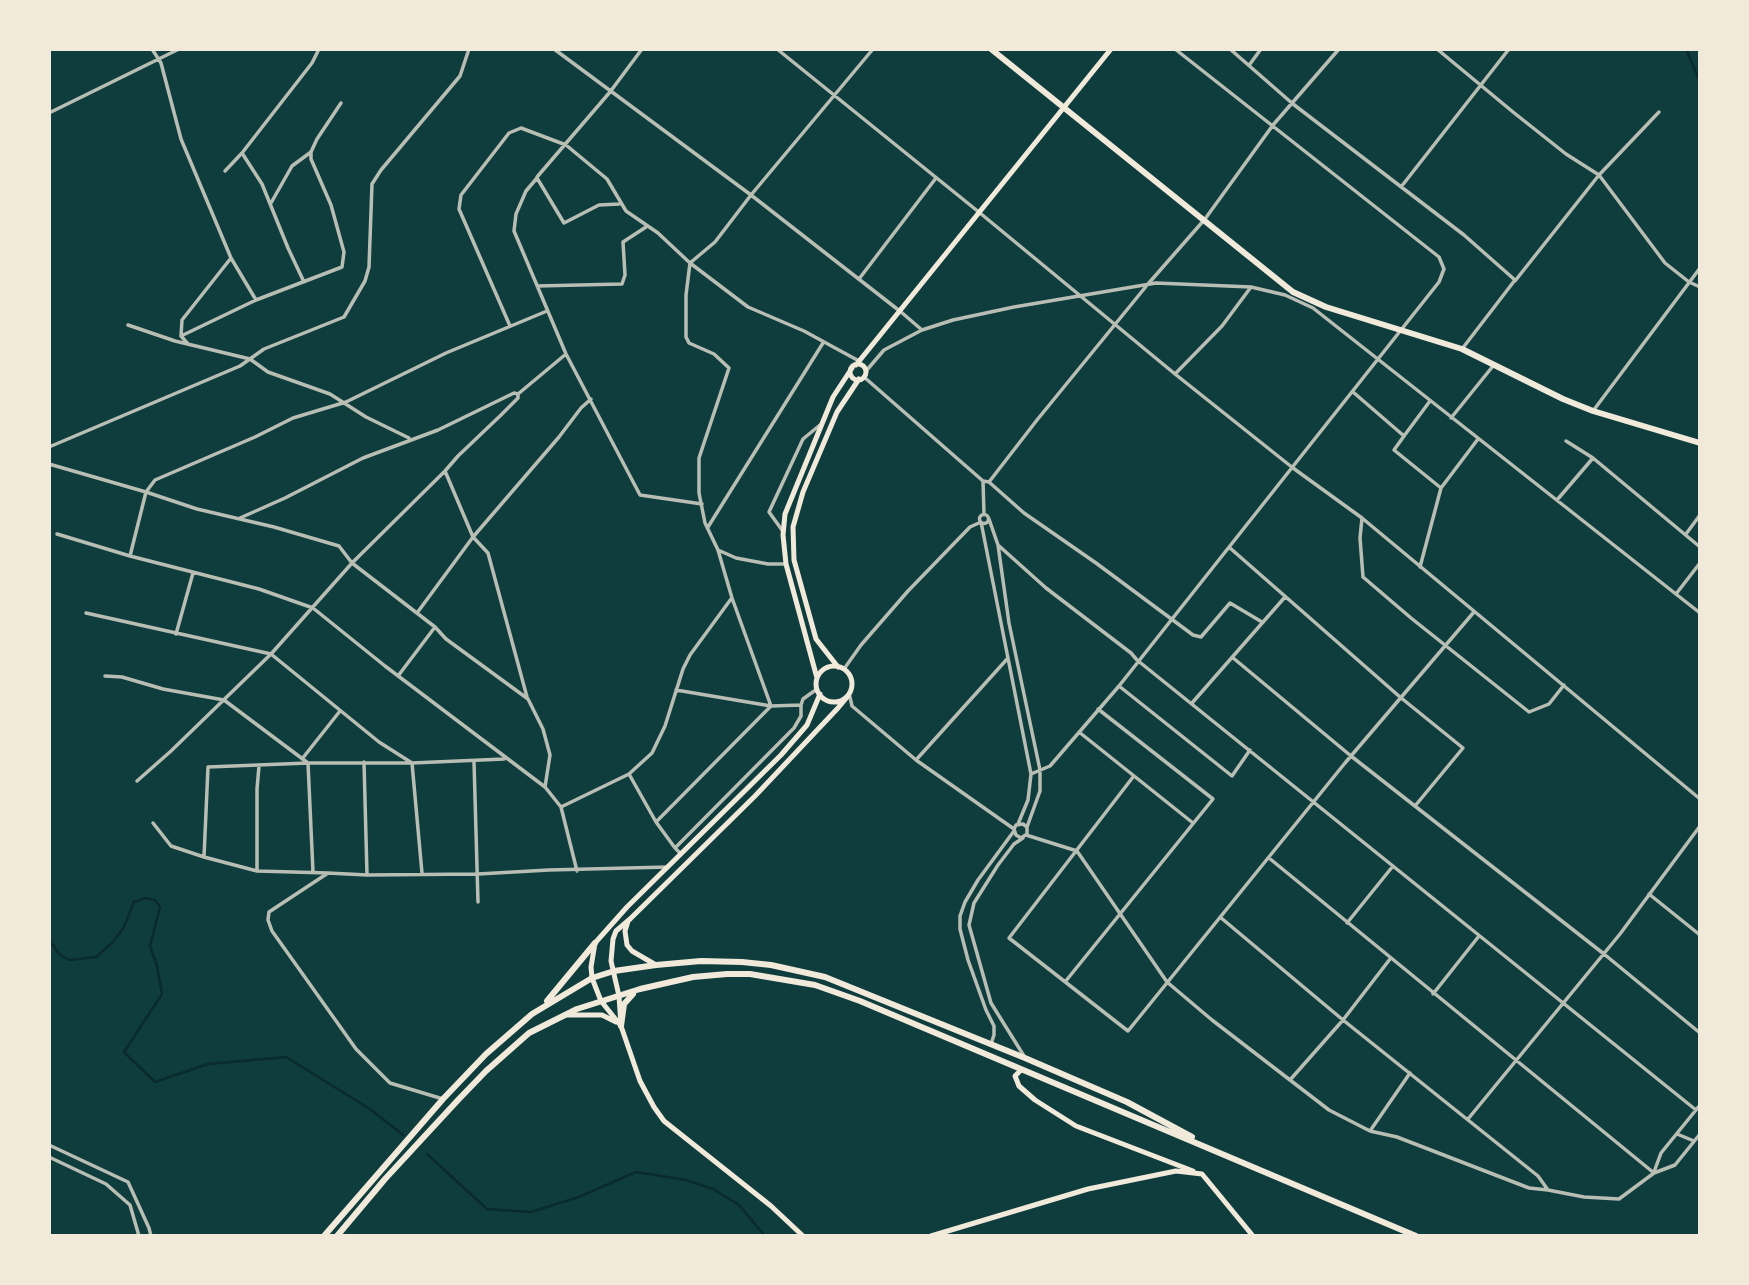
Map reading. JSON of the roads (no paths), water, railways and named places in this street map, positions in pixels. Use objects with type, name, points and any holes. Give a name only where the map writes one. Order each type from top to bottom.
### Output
[{"type":"main road","points":[[991,49],[1301,296],[1326,307],[1462,349],[1593,411],[1700,443]]},
{"type":"main road","points":[[324,1236],[443,1099],[486,1054],[543,1005],[618,916],[682,856],[807,725],[818,692],[817,678],[786,564],[783,532],[785,514],[833,397],[1111,49]]},
{"type":"main road","points":[[856,365],[863,376]]},
{"type":"main road","points":[[856,365],[852,377],[863,376]]},
{"type":"main road","points":[[803,1236],[771,1206],[664,1121],[640,1081],[621,1026],[619,996],[611,961],[613,939],[617,931],[755,796],[848,694],[851,678],[816,639],[794,560],[793,527],[803,492],[837,412],[863,376]]},
{"type":"main road","points":[[817,678],[825,668],[841,668]]},
{"type":"main road","points":[[818,692],[833,702],[848,694]]},
{"type":"main road","points":[[630,919],[625,931],[628,945],[632,951],[656,965]]},
{"type":"main road","points":[[595,943],[592,978],[601,1002],[621,1026]]},
{"type":"main road","points":[[543,1005],[592,978],[614,971],[656,965],[701,961],[742,962],[807,972],[863,992],[1127,1102],[1225,1154]]},
{"type":"main road","points":[[337,1236],[385,1179],[486,1071],[529,1033],[564,1015],[640,989],[693,976],[727,974],[815,985],[860,1001],[1416,1236]]},
{"type":"main road","points":[[621,1026],[627,998],[640,989]]},
{"type":"main road","points":[[564,1015],[601,1015],[621,1026]]},
{"type":"main road","points":[[1021,1070],[1015,1076],[1019,1086],[1035,1100],[1076,1126],[1202,1174],[1253,1236]]},
{"type":"main road","points":[[931,1236],[1088,1189],[1158,1174],[1196,1172]]},
{"type":"street","points":[[152,49],[172,100],[181,139],[231,258],[256,300]]},
{"type":"street","points":[[49,113],[178,49]]},
{"type":"street","points":[[225,171],[312,64],[319,49]]},
{"type":"street","points":[[49,447],[240,366],[264,349],[347,314],[365,281],[369,267],[372,184],[380,170],[460,76],[469,49]]},
{"type":"street","points":[[554,49],[751,195],[922,330]]},
{"type":"street","points":[[642,49],[610,92],[526,191],[516,214],[514,231],[566,354],[640,495],[702,504]]},
{"type":"street","points":[[777,49],[1115,326],[1293,468],[1362,518],[1700,799]]},
{"type":"street","points":[[771,706],[702,504],[699,458],[729,368],[714,354],[689,343],[686,337],[686,295],[690,263],[715,242],[873,49]]},
{"type":"street","points":[[1031,774],[1050,766],[1119,686],[1439,282],[1444,269],[1439,257],[1175,49]]},
{"type":"street","points":[[1230,49],[1293,104],[1464,235],[1515,280],[1462,349]]},
{"type":"street","points":[[1249,64],[1261,49]]},
{"type":"street","points":[[989,482],[1037,419],[1205,219],[1273,125],[1339,49]]},
{"type":"street","points":[[1437,49],[1566,154],[1599,176],[1665,263],[1700,287]]},
{"type":"street","points":[[1401,187],[1509,49]]},
{"type":"street","points":[[181,336],[256,300],[338,270],[344,262],[331,205],[311,159],[317,139],[341,103]]},
{"type":"street","points":[[1462,349],[1599,176],[1659,112]]},
{"type":"street","points":[[510,326],[459,209],[461,195],[509,132],[516,129],[527,130],[566,145],[607,179],[619,204],[626,211],[658,233],[690,263],[748,307],[804,331],[856,365]]},
{"type":"street","points":[[271,203],[292,166],[311,152]]},
{"type":"street","points":[[242,153],[262,184],[304,282]]},
{"type":"street","points":[[537,178],[564,223],[599,205],[619,204]]},
{"type":"street","points":[[859,279],[936,178]]},
{"type":"street","points":[[537,286],[622,284],[625,275],[623,242],[647,226]]},
{"type":"street","points":[[188,344],[181,336],[182,320],[231,258]]},
{"type":"street","points":[[1593,411],[1700,268]]},
{"type":"street","points":[[1262,622],[1230,603],[1201,637],[1193,635],[1024,513],[863,376],[884,350],[922,330],[953,320],[1148,285],[1251,287],[1285,295],[1313,308],[1700,613]]},
{"type":"street","points":[[1175,374],[1222,326],[1251,287]]},
{"type":"street","points":[[130,556],[146,492],[155,480],[165,474],[293,418],[346,402],[446,353],[547,311]]},
{"type":"street","points":[[128,325],[188,344],[250,359],[268,372],[330,394],[366,417],[411,439]]},
{"type":"street","points":[[708,527],[822,343]]},
{"type":"street","points":[[137,781],[271,654],[352,563],[518,398],[518,394],[566,354]]},
{"type":"street","points":[[1451,418],[1494,365]]},
{"type":"street","points":[[1353,392],[1404,436]]},
{"type":"street","points":[[240,518],[363,458],[438,430],[514,393],[518,394]]},
{"type":"street","points":[[417,613],[473,537],[591,399]]},
{"type":"street","points":[[1430,401],[1394,450],[1441,488]]},
{"type":"street","points":[[783,532],[769,512],[803,439],[822,424]]},
{"type":"street","points":[[1420,567],[1441,488],[1478,439]]},
{"type":"street","points":[[1566,441],[1593,458],[1700,547]]},
{"type":"street","points":[[1556,500],[1593,458]]},
{"type":"street","points":[[49,464],[197,509],[240,518],[339,546],[352,563],[435,627],[446,639],[528,699]]},
{"type":"street","points":[[445,471],[473,537],[488,553],[528,699],[550,755],[545,787]]},
{"type":"street","points":[[984,481],[984,514],[980,517],[1031,774],[1028,800],[1018,824],[978,880],[960,916],[960,929],[968,960],[994,1026],[990,1045]]},
{"type":"street","points":[[984,514],[989,519],[998,545],[1009,623],[1041,770],[1038,801],[1025,836],[1014,844],[998,865],[974,903],[970,925],[991,1003],[1025,1058]]},
{"type":"street","points":[[1686,534],[1700,515]]},
{"type":"street","points":[[1362,518],[1360,538],[1363,577],[1529,712],[1549,704],[1564,685]]},
{"type":"street","points":[[841,668],[908,590],[970,527],[989,519]]},
{"type":"street","points":[[57,534],[259,589],[313,608],[545,787],[561,807],[577,871]]},
{"type":"street","points":[[998,545],[1046,588],[1131,653],[1696,1110]]},
{"type":"street","points":[[1230,548],[1462,748],[1415,806]]},
{"type":"street","points":[[718,550],[736,558],[768,564],[786,564]]},
{"type":"street","points":[[1675,594],[1700,562]]},
{"type":"street","points":[[176,634],[193,573]]},
{"type":"street","points":[[1191,704],[1285,597]]},
{"type":"street","points":[[561,807],[629,774],[652,753],[690,655],[732,598]]},
{"type":"street","points":[[1133,777],[1009,938],[1126,1031],[1130,1030],[1400,697],[1474,612]]},
{"type":"street","points":[[86,613],[271,654],[340,711],[412,763],[422,874]]},
{"type":"street","points":[[398,676],[435,627]]},
{"type":"street","points":[[1232,657],[1351,756],[1604,954],[1700,1033]]},
{"type":"street","points":[[916,760],[1008,658]]},
{"type":"street","points":[[105,677],[122,677],[163,689],[224,700],[308,763]]},
{"type":"street","points":[[1119,686],[1232,776],[1250,750]]},
{"type":"street","points":[[676,690],[771,706],[801,705]]},
{"type":"street","points":[[675,848],[794,728],[801,716],[803,699],[818,692]]},
{"type":"street","points":[[848,694],[852,706],[916,760],[1014,830],[1017,837],[1025,836],[1077,851],[1167,982],[1329,1111],[1370,1131],[1397,1137],[1529,1188],[1584,1197],[1619,1199],[1654,1173],[1675,1165],[1700,1134]]},
{"type":"street","points":[[656,822],[771,706]]},
{"type":"street","points":[[1065,982],[1213,799],[1098,709]]},
{"type":"street","points":[[302,759],[340,711]]},
{"type":"street","points":[[1079,732],[1194,823]]},
{"type":"street","points":[[204,857],[208,767],[308,763],[474,762],[506,759]]},
{"type":"street","points":[[364,762],[367,875]]},
{"type":"street","points":[[474,762],[478,902]]},
{"type":"street","points":[[308,763],[313,872]]},
{"type":"street","points":[[257,871],[259,766]]},
{"type":"street","points":[[629,774],[656,822],[682,856]]},
{"type":"street","points":[[153,823],[171,846],[257,871],[367,875],[478,874],[670,867]]},
{"type":"street","points":[[1018,824],[1027,827]]},
{"type":"street","points":[[1468,1119],[1604,954],[1700,826]]},
{"type":"street","points":[[1269,858],[1654,1173]]},
{"type":"street","points":[[1347,923],[1393,866]]},
{"type":"street","points":[[328,873],[270,912],[268,920],[272,931],[347,1038],[390,1083],[443,1099]]},
{"type":"street","points":[[1649,894],[1700,935]]},
{"type":"street","points":[[1220,916],[1343,1020],[1538,1176],[1548,1190]]},
{"type":"street","points":[[1433,994],[1479,936]]},
{"type":"street","points":[[1290,1080],[1343,1020],[1390,959]]},
{"type":"street","points":[[1370,1131],[1410,1073]]},
{"type":"street","points":[[1654,1173],[1661,1153],[1700,1105]]},
{"type":"street","points":[[1676,1134],[1694,1141]]},
{"type":"street","points":[[49,1145],[128,1182],[151,1236]]},
{"type":"street","points":[[49,1157],[106,1184],[130,1205],[139,1236]]},
{"type":"waterway","points":[[1686,49],[1700,82]]},
{"type":"waterway","points":[[49,939],[59,954],[69,960],[96,957],[113,942],[124,927],[134,902],[145,898],[155,900],[160,907],[150,946],[162,994],[124,1052],[155,1082],[208,1064],[286,1057],[370,1109],[403,1135]]},
{"type":"waterway","points":[[427,1154],[487,1209],[531,1212],[579,1197],[636,1172],[686,1180],[713,1189],[739,1205],[765,1236]]}]
